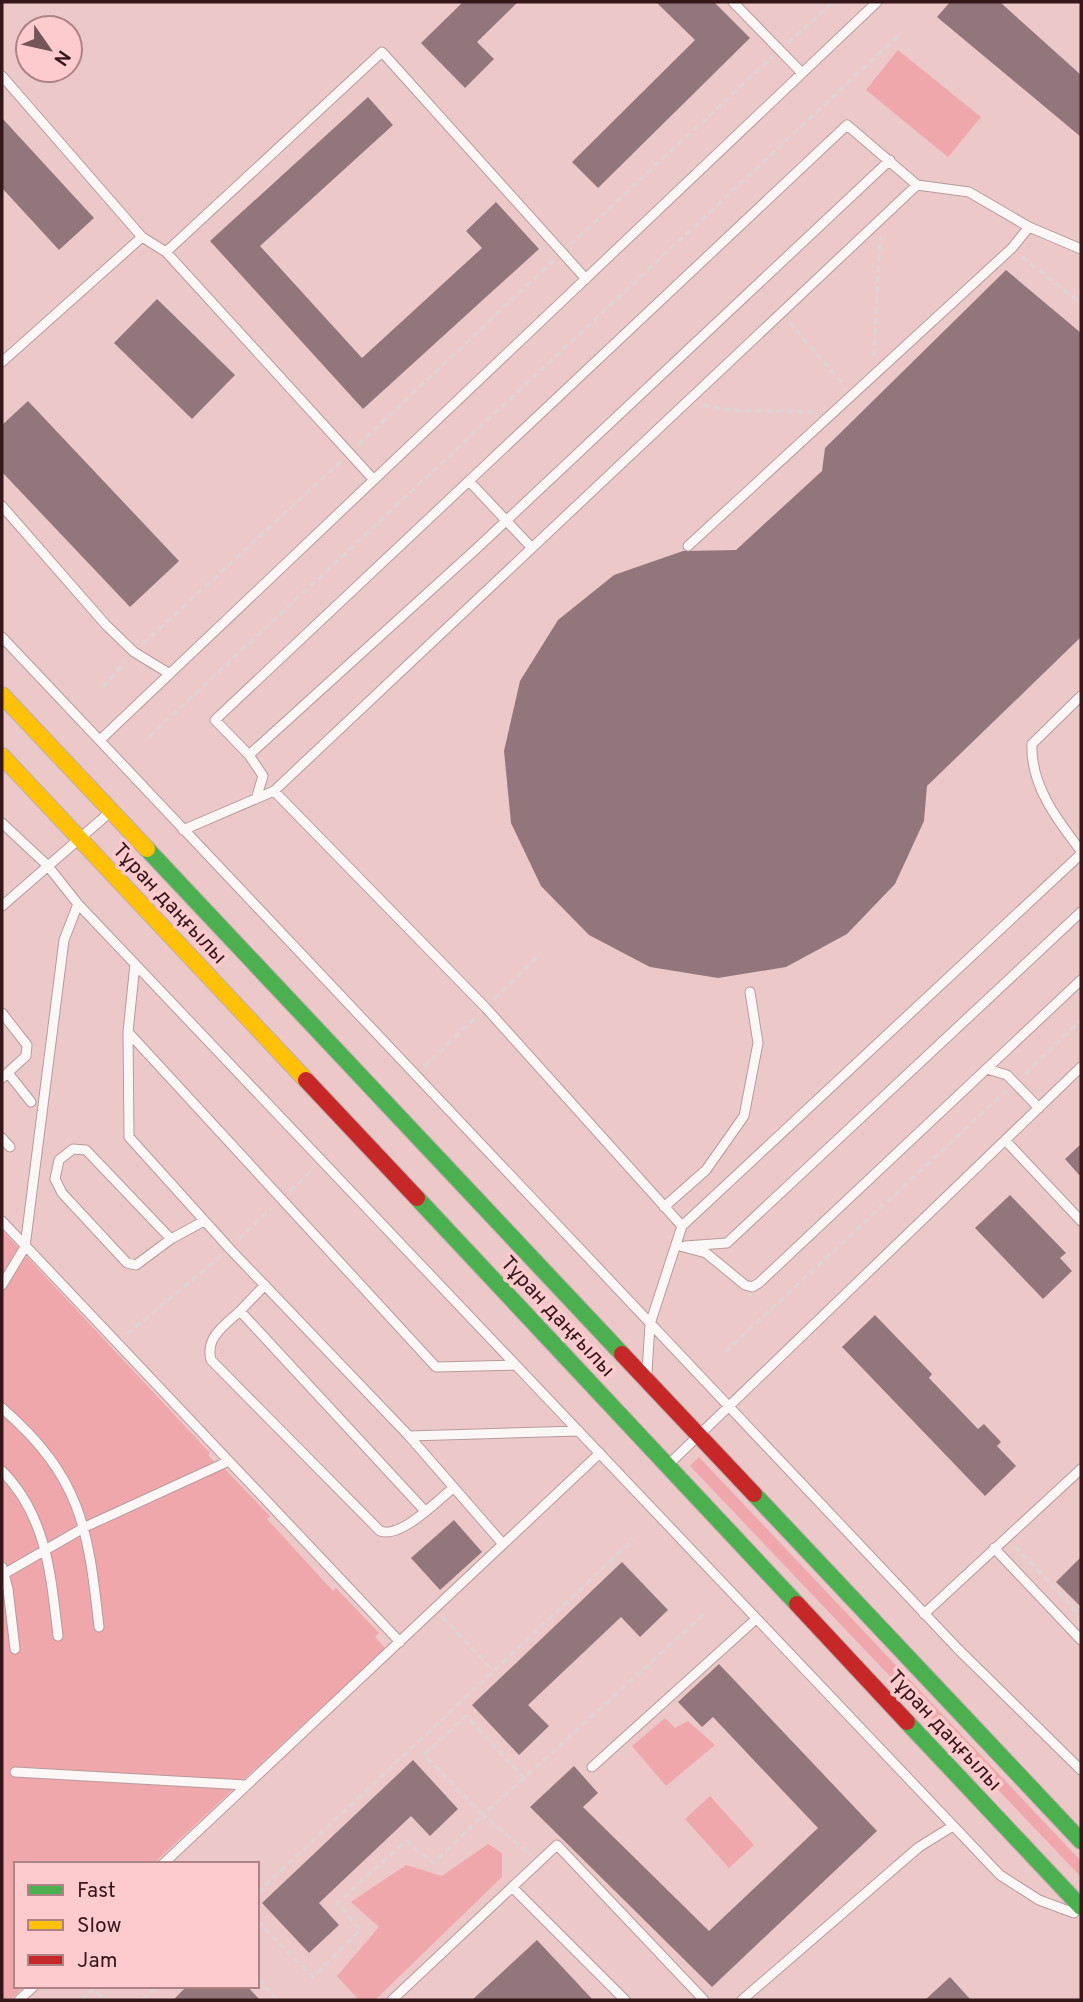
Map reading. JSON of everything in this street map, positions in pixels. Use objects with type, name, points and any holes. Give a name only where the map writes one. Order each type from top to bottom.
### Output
[{"type":"main road","name":"Тұран даңғылы","points":[[2,695],[1081,1841]]},
{"type":"main road","name":"Тұран даңғылы","points":[[2,756],[1081,1907]]},
{"type":"lane","points":[[733,2],[802,73]]},
{"type":"lane","points":[[100,740],[877,2]]},
{"type":"lane","points":[[166,252],[383,52],[586,279]]},
{"type":"lane","points":[[2,76],[142,237],[166,252],[374,480]]},
{"type":"lane","points":[[256,799],[263,776],[249,755],[215,720],[848,125],[917,185],[969,192],[1029,226],[1081,249]]},
{"type":"lane","points":[[249,755],[508,519],[890,160]]},
{"type":"lane","points":[[183,830],[274,791],[917,185]]},
{"type":"lane","points":[[688,545],[1012,248],[1029,226]]},
{"type":"lane","points":[[2,362],[142,237]]},
{"type":"lane","points":[[469,481],[533,548]]},
{"type":"lane","points":[[2,506],[106,625],[134,652],[170,674]]},
{"type":"lane","points":[[2,636],[925,1614],[1081,1770]]},
{"type":"lane","points":[[647,1379],[650,1324],[679,1246],[682,1226],[1081,853],[1051,811],[1031,760],[1032,744],[1081,696]]},
{"type":"lane","points":[[274,791],[486,1008],[682,1226]]},
{"type":"lane","points":[[2,906],[111,811]]},
{"type":"lane","points":[[2,823],[47,865],[78,904],[1000,1875],[1039,1900],[1081,1916]]},
{"type":"lane","points":[[2,1285],[25,1247],[64,940],[78,904]]},
{"type":"lane","points":[[679,1246],[727,1243],[1081,912]]},
{"type":"lane","points":[[135,964],[128,1032],[129,1137],[230,1249],[409,1436],[503,1544]]},
{"type":"lane","points":[[679,1246],[715,1258],[745,1285],[759,1283],[1081,980]]},
{"type":"lane","points":[[664,1207],[706,1170],[744,1116],[758,1043],[750,992]]},
{"type":"lane","points":[[2,1013],[27,1045],[26,1056],[5,1076],[31,1102]]},
{"type":"lane","points":[[128,1032],[436,1367],[516,1365]]},
{"type":"lane","points":[[668,1464],[808,1326],[1081,1067]]},
{"type":"lane","points":[[987,1069],[1007,1075],[1039,1108]]},
{"type":"lane","points":[[2,1138],[10,1147]]},
{"type":"lane","points":[[1005,1140],[1081,1221]]},
{"type":"lane","points":[[171,1239],[86,1150],[73,1149],[59,1160],[55,1180],[62,1193],[127,1263],[136,1265],[171,1239],[204,1221]]},
{"type":"lane","points":[[2,1221],[400,1642]]},
{"type":"lane","points":[[265,1284],[211,1339],[211,1360],[380,1531],[388,1534],[396,1532],[453,1488]]},
{"type":"lane","points":[[240,1311],[425,1511]]},
{"type":"lane","points":[[2,1408],[45,1449],[72,1492],[85,1527],[99,1627]]},
{"type":"lane","points":[[409,1436],[579,1431]]},
{"type":"lane","points":[[165,1862],[600,1453]]},
{"type":"lane","points":[[15,1648],[3,1571],[85,1527],[229,1461]]},
{"type":"lane","points":[[925,1614],[1081,1469]]},
{"type":"lane","points":[[2,1471],[34,1517],[46,1550],[58,1636]]},
{"type":"lane","points":[[994,1548],[1081,1640]]},
{"type":"lane","points":[[592,1767],[755,1619]]},
{"type":"lane","points":[[15,1772],[246,1786]]},
{"type":"lane","points":[[742,2000],[919,1847],[953,1826]]},
{"type":"lane","points":[[392,2000],[558,1844],[704,2000]]},
{"type":"lane","points":[[513,1888],[625,2000]]},
{"type":"lane","points":[[19,2000],[32,1988]]},
{"type":"path","points":[[103,687],[134,652],[833,2]]},
{"type":"path","points":[[149,737],[901,33]]},
{"type":"path","points":[[873,375],[880,220]]},
{"type":"path","points":[[1012,248],[1081,303]]},
{"type":"path","points":[[781,313],[852,395]]},
{"type":"path","points":[[687,402],[728,410],[833,412]]},
{"type":"path","points":[[725,1352],[1081,1020]]},
{"type":"path","points":[[118,1343],[230,1249],[322,1161]]},
{"type":"path","points":[[1006,1537],[1081,1616]]},
{"type":"path","points":[[259,1891],[633,1540]]},
{"type":"path","points":[[435,1609],[494,1671]]},
{"type":"path","points":[[259,1923],[313,1977],[360,1930],[337,1903],[406,1841],[433,1863],[704,1614]]},
{"type":"path","points":[[524,1778],[466,1716],[424,1755],[483,1815],[539,1861]]},
{"type":"path","points":[[259,1981],[278,2000]]},
{"type":"path","points":[[143,2000],[156,1988]]},
{"type":"path","points":[[81,2000],[93,1989],[105,2000]]},
{"type":"shaded area","points":[[898,50],[981,117],[948,157],[866,90]]},
{"type":"shaded area","points":[[2,1230],[210,1453],[208,1455],[220,1468],[223,1467],[270,1516],[267,1519],[333,1591],[336,1588],[379,1633],[375,1637],[385,1648],[155,1862],[14,1862],[14,1988],[23,1988],[10,2000],[2,2000]]},
{"type":"shaded area","points":[[699,1457],[1081,1861],[1081,1877],[690,1466]]},
{"type":"shaded area","points":[[665,1718],[675,1728],[688,1721],[715,1745],[666,1786],[632,1746]]},
{"type":"shaded area","points":[[710,1796],[754,1845],[729,1868],[685,1819]]},
{"type":"shaded area","points":[[488,1844],[502,1853],[502,1877],[375,2000],[359,2000],[337,1976],[379,1927],[351,1902],[406,1865],[442,1876]]},
{"type":"building","points":[[463,2],[518,2],[477,42],[494,59],[465,88],[421,43]]},
{"type":"building","points":[[656,2],[714,2],[750,38],[598,188],[572,162],[695,40]]},
{"type":"building","points":[[950,2],[1000,2],[1081,75],[1081,137],[937,17]]},
{"type":"building","points":[[368,97],[393,125],[260,246],[362,358],[482,248],[466,231],[496,202],[539,249],[363,409],[210,241]]},
{"type":"building","points":[[2,118],[94,218],[59,250],[2,188]]},
{"type":"building","points":[[1006,270],[1081,333],[1081,637],[927,786],[924,821],[895,884],[847,934],[786,967],[718,978],[650,967],[589,935],[541,886],[511,823],[504,751],[520,681],[558,620],[614,575],[683,551],[736,550],[822,471],[825,448]]},
{"type":"building","points":[[157,299],[235,375],[192,419],[114,343]]},
{"type":"building","points":[[28,401],[179,561],[130,607],[2,472],[2,425]]},
{"type":"building","points":[[1081,1144],[1081,1177],[1065,1159]]},
{"type":"building","points":[[1010,1195],[1066,1253],[1060,1258],[1072,1271],[1043,1299],[975,1228]]},
{"type":"building","points":[[875,1315],[932,1374],[929,1378],[978,1429],[984,1424],[1001,1442],[997,1446],[1016,1466],[985,1496],[842,1347]]},
{"type":"building","points":[[454,1520],[482,1552],[440,1590],[411,1558]]},
{"type":"building","points":[[1081,1557],[1081,1607],[1056,1582]]},
{"type":"building","points":[[622,1562],[668,1610],[640,1637],[621,1617],[528,1705],[549,1726],[519,1755],[472,1705]]},
{"type":"building","points":[[719,1664],[877,1831],[712,1987],[530,1807],[574,1766],[598,1793],[583,1807],[709,1931],[818,1828],[713,1717],[702,1727],[678,1702]]},
{"type":"building","points":[[413,1760],[458,1809],[430,1836],[411,1816],[319,1903],[339,1925],[309,1953],[262,1903]]},
{"type":"building","points":[[537,1940],[593,2000],[472,2000]]},
{"type":"building","points":[[950,1977],[971,2000],[925,2000]]},
{"type":"building","points":[[185,1988],[249,1988],[260,2000],[173,2000]]},
{"type":"traffic: fast","points":[[147,849],[622,1354]]},
{"type":"traffic: fast","points":[[417,1198],[797,1604]]},
{"type":"traffic: fast","points":[[754,1494],[1081,1841]]},
{"type":"traffic: fast","points":[[907,1722],[1081,1907]]},
{"type":"traffic: slow","points":[[2,695],[147,849]]},
{"type":"traffic: slow","points":[[2,756],[306,1080]]},
{"type":"traffic: jam","points":[[306,1080],[417,1198]]},
{"type":"traffic: jam","points":[[622,1354],[754,1494]]},
{"type":"traffic: jam","points":[[797,1604],[907,1722]]}]
